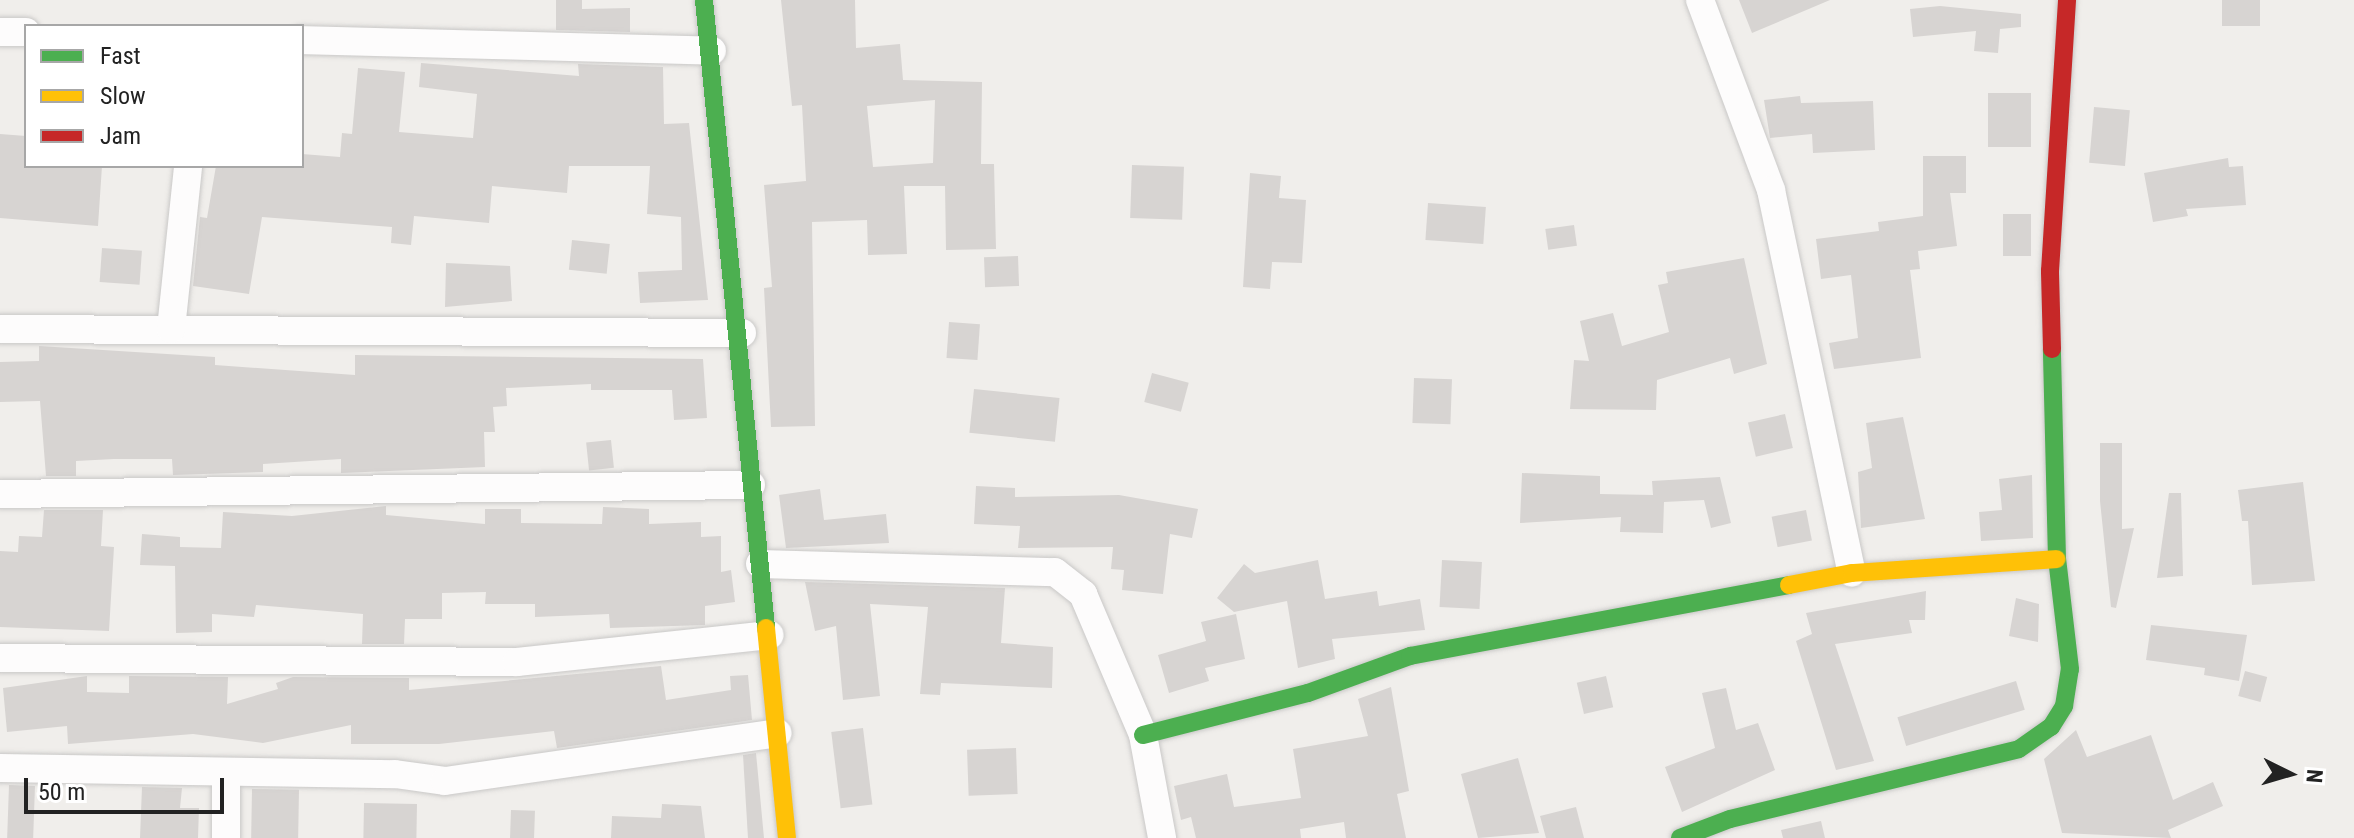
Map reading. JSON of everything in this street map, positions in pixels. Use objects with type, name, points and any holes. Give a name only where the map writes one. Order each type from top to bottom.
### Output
[{"type":"street","points":[[704,0],[742,333],[751,485],[770,635],[787,838]]},
{"type":"street","points":[[1700,0],[1771,190],[1852,573]]},
{"type":"street","points":[[1680,838],[1730,819],[2019,749],[2051,727],[2064,706],[2070,669],[2057,559],[2050,271],[2067,0]]},
{"type":"street","points":[[0,32],[24,32]]},
{"type":"street","points":[[304,40],[712,51]]},
{"type":"street","points":[[171,329],[188,168]]},
{"type":"street","points":[[0,329],[742,333]]},
{"type":"street","points":[[0,494],[751,485]]},
{"type":"street","points":[[1143,735],[1308,693],[1410,656],[1852,573],[2057,559]]},
{"type":"street","points":[[760,564],[1055,572],[1083,594],[1143,735],[1162,838]]},
{"type":"street","points":[[0,658],[517,662],[770,635]]},
{"type":"street","points":[[0,768],[226,772],[445,781],[778,733]]},
{"type":"street","points":[[226,772],[226,838]]},
{"type":"building","points":[[556,0],[582,0],[582,9],[630,8],[630,32],[556,30]]},
{"type":"building","points":[[781,0],[855,0],[856,48],[900,44],[903,80],[982,82],[981,164],[994,164],[996,249],[946,250],[945,186],[904,186],[907,254],[868,255],[867,220],[812,222],[815,426],[771,427],[764,288],[772,287],[764,185],[806,181],[802,105],[792,106]],"holes":[[[935,100],[933,163],[873,167],[867,106]]]},
{"type":"building","points":[[1739,0],[1830,0],[1752,33]]},
{"type":"building","points":[[2222,0],[2260,0],[2260,26],[2222,26]]},
{"type":"building","points":[[1940,6],[2021,14],[2021,27],[2000,29],[1998,53],[1974,51],[1976,31],[1913,37],[1910,9]]},
{"type":"building","points":[[421,63],[579,76],[578,64],[663,67],[664,124],[689,123],[708,300],[640,303],[638,272],[682,270],[681,217],[647,214],[650,166],[569,166],[567,193],[492,186],[489,223],[414,216],[411,245],[391,243],[392,227],[262,217],[249,294],[193,286],[200,217],[207,218],[216,168],[304,168],[304,154],[340,157],[342,133],[352,134],[358,68],[405,72],[399,132],[473,138],[477,94],[419,87]]},
{"type":"building","points":[[1988,93],[2031,93],[2031,147],[1988,147]]},
{"type":"building","points":[[1800,96],[1801,103],[1873,101],[1875,150],[1813,153],[1812,134],[1770,138],[1764,100]]},
{"type":"building","points":[[2094,107],[2130,110],[2125,166],[2089,163]]},
{"type":"building","points":[[0,134],[24,136],[24,168],[102,168],[98,226],[0,218]]},
{"type":"building","points":[[1923,156],[1966,156],[1966,193],[1950,193],[1957,246],[1918,251],[1920,269],[1910,270],[1921,358],[1834,369],[1829,343],[1858,338],[1851,275],[1821,279],[1816,239],[1879,231],[1878,222],[1923,216]]},
{"type":"building","points":[[2228,158],[2229,167],[2243,166],[2246,205],[2186,209],[2188,216],[2153,222],[2144,173]]},
{"type":"building","points":[[1132,165],[1184,167],[1182,220],[1130,218]]},
{"type":"building","points":[[1250,173],[1281,176],[1279,198],[1306,200],[1302,263],[1272,262],[1270,289],[1243,287]]},
{"type":"building","points":[[1428,203],[1486,207],[1483,244],[1425,240]]},
{"type":"building","points":[[2003,214],[2031,214],[2031,256],[2003,256]]},
{"type":"building","points":[[1574,225],[1577,246],[1548,250],[1545,229]]},
{"type":"building","points":[[572,240],[610,244],[607,274],[569,270]]},
{"type":"building","points":[[102,248],[142,251],[140,285],[100,282]]},
{"type":"building","points":[[1018,256],[1019,286],[985,287],[984,257]]},
{"type":"building","points":[[1744,258],[1767,364],[1734,374],[1730,358],[1657,380],[1656,410],[1570,409],[1574,360],[1589,361],[1580,321],[1613,313],[1622,346],[1669,332],[1658,285],[1668,283],[1666,272]]},
{"type":"building","points":[[446,263],[510,266],[512,301],[445,307]]},
{"type":"building","points":[[949,322],[980,324],[977,360],[946,358]]},
{"type":"building","points":[[39,346],[215,357],[215,365],[355,375],[355,355],[703,359],[707,418],[674,420],[672,390],[591,390],[591,384],[506,388],[507,406],[493,407],[495,432],[484,432],[485,467],[341,473],[341,459],[263,464],[263,472],[173,475],[172,459],[114,459],[76,461],[76,476],[46,476],[40,401],[0,402],[0,362],[39,361]]},
{"type":"building","points":[[1152,373],[1189,383],[1181,412],[1144,402]]},
{"type":"building","points":[[1414,378],[1452,379],[1450,424],[1412,423]]},
{"type":"building","points":[[974,389],[1060,398],[1055,442],[969,433]]},
{"type":"building","points":[[1785,414],[1793,448],[1756,457],[1748,423]]},
{"type":"building","points":[[1903,417],[1925,519],[1861,528],[1858,472],[1872,468],[1866,423]]},
{"type":"building","points":[[611,440],[614,468],[589,470],[586,443]]},
{"type":"building","points":[[2100,443],[2122,443],[2122,529],[2134,528],[2116,608],[2111,607],[2100,501]]},
{"type":"building","points":[[1522,473],[1600,476],[1600,494],[1653,495],[1652,481],[1720,477],[1731,523],[1711,528],[1704,500],[1664,502],[1663,533],[1620,532],[1621,517],[1520,523]]},
{"type":"building","points":[[2032,475],[2033,538],[1981,541],[1979,512],[2002,510],[1999,479]]},
{"type":"building","points":[[2303,482],[2315,581],[2252,585],[2248,521],[2242,521],[2238,490]]},
{"type":"building","points":[[976,486],[1015,488],[1015,497],[1119,495],[1198,509],[1192,538],[1170,534],[1163,594],[1122,590],[1124,570],[1111,569],[1113,547],[1018,548],[1020,526],[974,524]]},
{"type":"building","points":[[820,489],[824,520],[886,514],[889,543],[786,548],[779,495]]},
{"type":"building","points":[[2169,493],[2181,493],[2183,576],[2157,578]]},
{"type":"building","points":[[386,506],[386,515],[485,524],[485,509],[521,509],[521,523],[602,524],[603,507],[649,509],[649,524],[701,522],[701,537],[721,536],[721,572],[731,570],[735,602],[705,606],[705,625],[610,628],[609,614],[535,617],[535,604],[485,604],[486,592],[442,593],[442,619],[405,619],[404,644],[362,644],[363,614],[256,605],[254,617],[212,614],[212,632],[176,633],[175,566],[140,565],[142,534],[180,537],[180,547],[221,548],[223,512],[292,516]]},
{"type":"building","points":[[44,510],[103,510],[101,546],[114,547],[109,631],[0,627],[0,551],[18,552],[19,536],[42,537]]},
{"type":"building","points":[[1806,510],[1812,540],[1778,547],[1772,517]]},
{"type":"building","points":[[1318,560],[1325,599],[1377,591],[1379,606],[1420,599],[1425,630],[1332,639],[1335,659],[1298,668],[1287,601],[1234,612],[1217,598],[1244,564],[1255,573]]},
{"type":"building","points":[[1442,560],[1482,562],[1479,609],[1440,607]]},
{"type":"building","points":[[805,582],[1005,588],[1001,643],[1053,647],[1052,688],[941,683],[940,695],[920,694],[928,607],[870,604],[880,696],[843,700],[836,626],[815,631]]},
{"type":"building","points":[[1926,591],[1925,620],[1909,620],[1912,633],[1835,644],[1874,761],[1836,770],[1796,641],[1812,634],[1806,613]]},
{"type":"building","points":[[2016,598],[2039,604],[2038,642],[2009,636]]},
{"type":"building","points":[[1236,614],[1245,659],[1205,668],[1209,681],[1169,693],[1158,655],[1206,641],[1201,622]]},
{"type":"building","points":[[2151,625],[2247,635],[2239,681],[2204,675],[2205,668],[2146,660]]},
{"type":"building","points":[[661,666],[666,700],[731,690],[730,676],[748,675],[752,720],[557,748],[554,731],[439,744],[351,744],[351,725],[263,743],[193,734],[68,744],[67,726],[7,732],[3,688],[87,676],[87,692],[129,693],[129,676],[228,677],[227,704],[278,689],[276,683],[293,677],[409,678],[409,690]]},
{"type":"building","points":[[2245,671],[2267,677],[2260,702],[2238,696]]},
{"type":"building","points":[[1606,676],[1613,707],[1584,714],[1577,683]]},
{"type":"building","points":[[2016,681],[2025,710],[1906,746],[1897,717]]},
{"type":"building","points":[[1391,687],[1409,791],[1397,794],[1406,838],[1346,838],[1344,822],[1300,829],[1301,838],[1196,838],[1191,817],[1181,820],[1174,786],[1227,774],[1234,807],[1301,798],[1293,749],[1368,736],[1358,699]]},
{"type":"building","points":[[1726,688],[1736,730],[1758,723],[1775,770],[1682,812],[1665,767],[1715,748],[1702,693]]},
{"type":"building","points":[[863,728],[872,804],[841,808],[831,732]]},
{"type":"building","points":[[2076,730],[2087,757],[2151,735],[2173,800],[2213,782],[2223,806],[2168,830],[2171,838],[2062,833],[2044,759]]},
{"type":"building","points":[[1016,748],[1018,794],[969,796],[967,750]]},
{"type":"building","points":[[756,753],[764,838],[748,838],[743,755]]},
{"type":"building","points":[[1518,758],[1539,833],[1478,838],[1461,774]]},
{"type":"building","points":[[9,785],[35,786],[33,838],[7,838]]},
{"type":"building","points":[[142,787],[182,788],[180,808],[199,808],[198,838],[140,838]]},
{"type":"building","points":[[252,789],[299,790],[298,838],[251,838]]},
{"type":"building","points":[[364,803],[417,804],[416,838],[363,838]]},
{"type":"building","points":[[662,804],[701,806],[705,838],[611,838],[612,816],[661,818]]},
{"type":"building","points":[[1576,807],[1584,838],[1546,838],[1540,816]]},
{"type":"building","points":[[511,810],[535,811],[534,838],[510,838]]},
{"type":"building","points":[[1821,821],[1825,838],[1783,838],[1781,830]]},
{"type":"traffic: fast","points":[[704,0],[766,628]]},
{"type":"traffic: fast","points":[[1680,838],[1730,819],[2019,749],[2051,727],[2064,706],[2070,669],[2057,559],[2052,349]]},
{"type":"traffic: fast","points":[[1143,735],[1308,693],[1410,656],[1789,585]]},
{"type":"traffic: slow","points":[[1789,585],[1852,573],[2057,559]]},
{"type":"traffic: slow","points":[[766,628],[787,838]]},
{"type":"traffic: jam","points":[[2052,349],[2050,271],[2067,0]]}]
